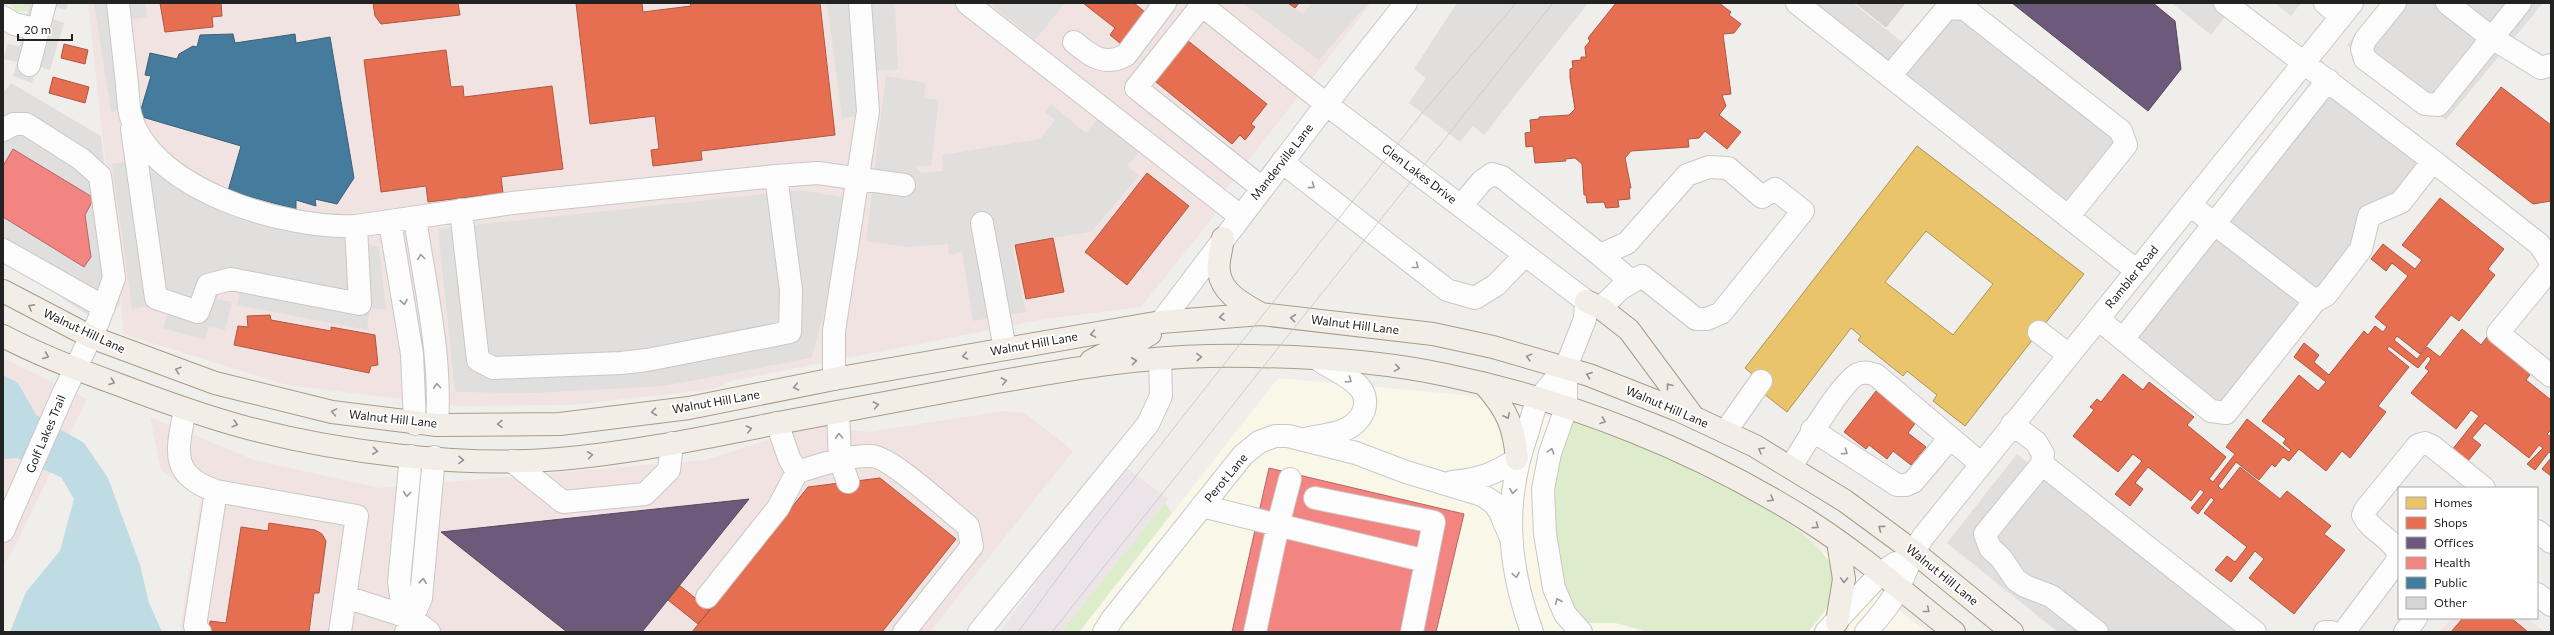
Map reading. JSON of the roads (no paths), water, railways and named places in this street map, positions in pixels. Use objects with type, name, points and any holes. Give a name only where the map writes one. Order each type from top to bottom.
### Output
[{"type":"main road","points":[[1223,238],[1218,272],[1225,288],[1233,297],[1261,314]]},
{"type":"main road","name":"Walnut Hill Lane","points":[[3,291],[91,337],[215,383],[263,397],[332,412],[415,424],[437,425],[567,423],[689,408],[834,379],[1161,322],[1261,314],[1433,334],[1493,347],[1566,367],[1631,390],[1725,432],[1791,467],[1845,501],[1913,551],[2012,632]]},
{"type":"main road","points":[[1593,304],[1629,330],[1660,374],[1694,417]]},
{"type":"main road","points":[[1081,366],[1128,342],[1146,337],[1161,322]]},
{"type":"main road","points":[[3,336],[75,369],[185,410],[276,434],[336,445],[411,456],[512,461],[561,459],[672,443],[1081,366],[1209,356],[1317,359],[1380,365],[1438,374],[1566,408],[1634,432],[1699,460],[1809,521],[1881,573],[1954,632]]},
{"type":"main road","points":[[834,379],[838,412]]},
{"type":"main road","points":[[1484,385],[1499,401],[1508,416],[1514,433],[1517,460]]},
{"type":"main road","points":[[411,456],[415,424]]},
{"type":"main road","points":[[434,458],[437,425]]},
{"type":"main road","points":[[1832,627],[1844,579],[1838,542]]},
{"type":"street","points":[[30,65],[45,3]]},
{"type":"street","points":[[118,3],[131,118],[156,298],[198,312],[208,285],[231,279],[360,304],[356,226]]},
{"type":"street","points":[[834,379],[834,331],[868,111],[860,3]]},
{"type":"street","points":[[967,3],[1240,216]]},
{"type":"street","points":[[1074,42],[1095,59],[1106,61],[1118,59],[1126,55],[1164,3]]},
{"type":"street","name":"Manderville Lane","points":[[1161,322],[1223,238],[1406,3]]},
{"type":"street","points":[[1797,3],[2136,271]]},
{"type":"street","points":[[2225,3],[2303,64],[2328,80],[2539,244],[2551,262]]},
{"type":"street","points":[[2324,3],[2346,10]]},
{"type":"street","points":[[2395,3],[2365,40],[2362,49],[2365,59],[2425,104],[2438,105],[2520,3]]},
{"type":"street","points":[[2447,3],[2492,38],[2541,68],[2551,65]]},
{"type":"street","points":[[1201,4],[1136,88],[1262,188]]},
{"type":"street","name":"Glen Lakes Drive","points":[[1201,4],[1326,104],[1525,255],[1593,304]]},
{"type":"street","points":[[1890,76],[1947,8],[1965,9],[2121,131],[2126,145],[2068,217]]},
{"type":"street","name":"Rambler Road","points":[[1866,632],[1888,605],[1899,587],[1913,551],[1980,463],[2098,319],[2346,10]]},
{"type":"street","points":[[3,17],[14,24],[39,30]]},
{"type":"street","points":[[2123,339],[2328,80]]},
{"type":"street","points":[[131,118],[146,146],[162,163],[191,184],[222,200],[305,224],[334,227],[390,222],[461,210],[776,176],[818,173],[904,184]]},
{"type":"street","name":"Golf Lakes Trail","points":[[3,130],[14,124],[26,124],[81,159],[100,176],[114,278],[104,307],[91,337],[59,404],[3,531]]},
{"type":"street","points":[[2098,319],[2211,411],[2226,413],[2314,301],[2326,295],[2361,249],[2369,216],[2401,202],[2433,161]]},
{"type":"street","points":[[1282,162],[1447,290],[1475,298],[1496,285],[1525,255]]},
{"type":"street","points":[[1532,632],[1519,597],[1510,536],[1512,493],[1517,460],[1538,400],[1566,367],[1585,319],[1593,304],[1642,276],[1696,319],[1707,319],[1721,313],[1803,211],[1776,189],[1762,197],[1728,168],[1708,167],[1687,175],[1627,243],[1600,255]]},
{"type":"street","points":[[1461,206],[1482,181],[1492,174],[1502,177],[1631,281]]},
{"type":"street","points":[[461,210],[478,360],[493,368],[579,366],[647,360],[790,332],[791,290],[776,176]]},
{"type":"street","points":[[2190,205],[2314,301]]},
{"type":"street","points":[[415,218],[435,353],[438,403],[437,425]]},
{"type":"street","points":[[390,222],[412,354],[415,424]]},
{"type":"street","points":[[982,223],[1004,349]]},
{"type":"street","points":[[3,250],[104,307]]},
{"type":"street","points":[[2547,364],[2498,333],[2551,268]]},
{"type":"street","points":[[2039,332],[2068,355]]},
{"type":"street","points":[[979,632],[1148,424],[1160,396],[1160,359]]},
{"type":"street","points":[[1303,440],[1350,428],[1359,420],[1364,407],[1365,397],[1360,389],[1317,359]]},
{"type":"street","points":[[1566,367],[1566,408],[1546,469],[1544,489],[1545,534],[1558,603],[1581,632]]},
{"type":"street","points":[[1791,467],[1812,430],[1853,377],[1867,372],[1876,375],[1922,412],[1980,463]]},
{"type":"street","points":[[1725,432],[1761,381]]},
{"type":"street","points":[[185,410],[178,447],[182,470],[197,485],[216,491],[357,516],[340,632]]},
{"type":"street","points":[[838,412],[840,460],[848,482]]},
{"type":"street","points":[[777,423],[789,458],[797,472]]},
{"type":"street","points":[[2012,424],[2036,442],[2043,454],[2042,464],[1985,534],[1990,548],[2001,558],[2016,580],[2025,586],[2051,596],[2097,632]]},
{"type":"street","points":[[1812,430],[1897,485],[1906,485],[1913,482],[1950,438]]},
{"type":"street","name":"Perot Lane","points":[[1104,632],[1113,618],[1243,455],[1259,442],[1276,436],[1303,440],[1356,453],[1406,472],[1447,483],[1482,496],[1494,504],[1500,512],[1510,536]]},
{"type":"street","points":[[512,461],[563,502],[645,494],[669,470],[672,443]]},
{"type":"street","points":[[2398,553],[2393,544],[2366,522],[2363,515],[2398,483],[2418,445],[2425,443],[2432,446],[2483,487]]},
{"type":"street","points":[[409,625],[401,596],[399,582],[411,456]]},
{"type":"street","points":[[707,597],[778,508],[797,472],[840,460],[873,456],[893,465],[905,487],[942,517],[968,526],[972,546],[904,632]]},
{"type":"street","points":[[409,625],[421,598],[434,458]]},
{"type":"street","points":[[1447,483],[1478,480],[1498,472],[1517,460]]},
{"type":"street","points":[[2042,464],[2255,632]]},
{"type":"street","points":[[1256,632],[1278,525],[1290,478]]},
{"type":"street","points":[[200,632],[195,626],[216,491]]},
{"type":"street","points":[[1315,498],[1434,522],[1412,632]]},
{"type":"street","points":[[1202,506],[1426,561]]},
{"type":"street","points":[[2538,532],[2551,542]]},
{"type":"street","name":"Rambler Road","points":[[1832,627],[1881,573],[1913,551]]},
{"type":"street","points":[[2344,632],[2395,564],[2398,557]]},
{"type":"street","points":[[2538,595],[2551,605]]},
{"type":"street","points":[[346,597],[409,625],[429,632]]},
{"type":"street","points":[[2405,632],[2415,619]]},
{"type":"street","points":[[2325,632],[2331,632]]},
{"type":"water","points":[[3,375],[18,383],[36,415],[84,443],[108,478],[140,565],[149,603],[162,632],[10,632],[26,592],[60,551],[74,499],[61,477],[17,458],[3,459]]},
{"type":"tram line","points":[[1018,632],[1088,537],[1418,118],[1516,3]]},
{"type":"tram line","points":[[1052,632],[1553,3]]}]
